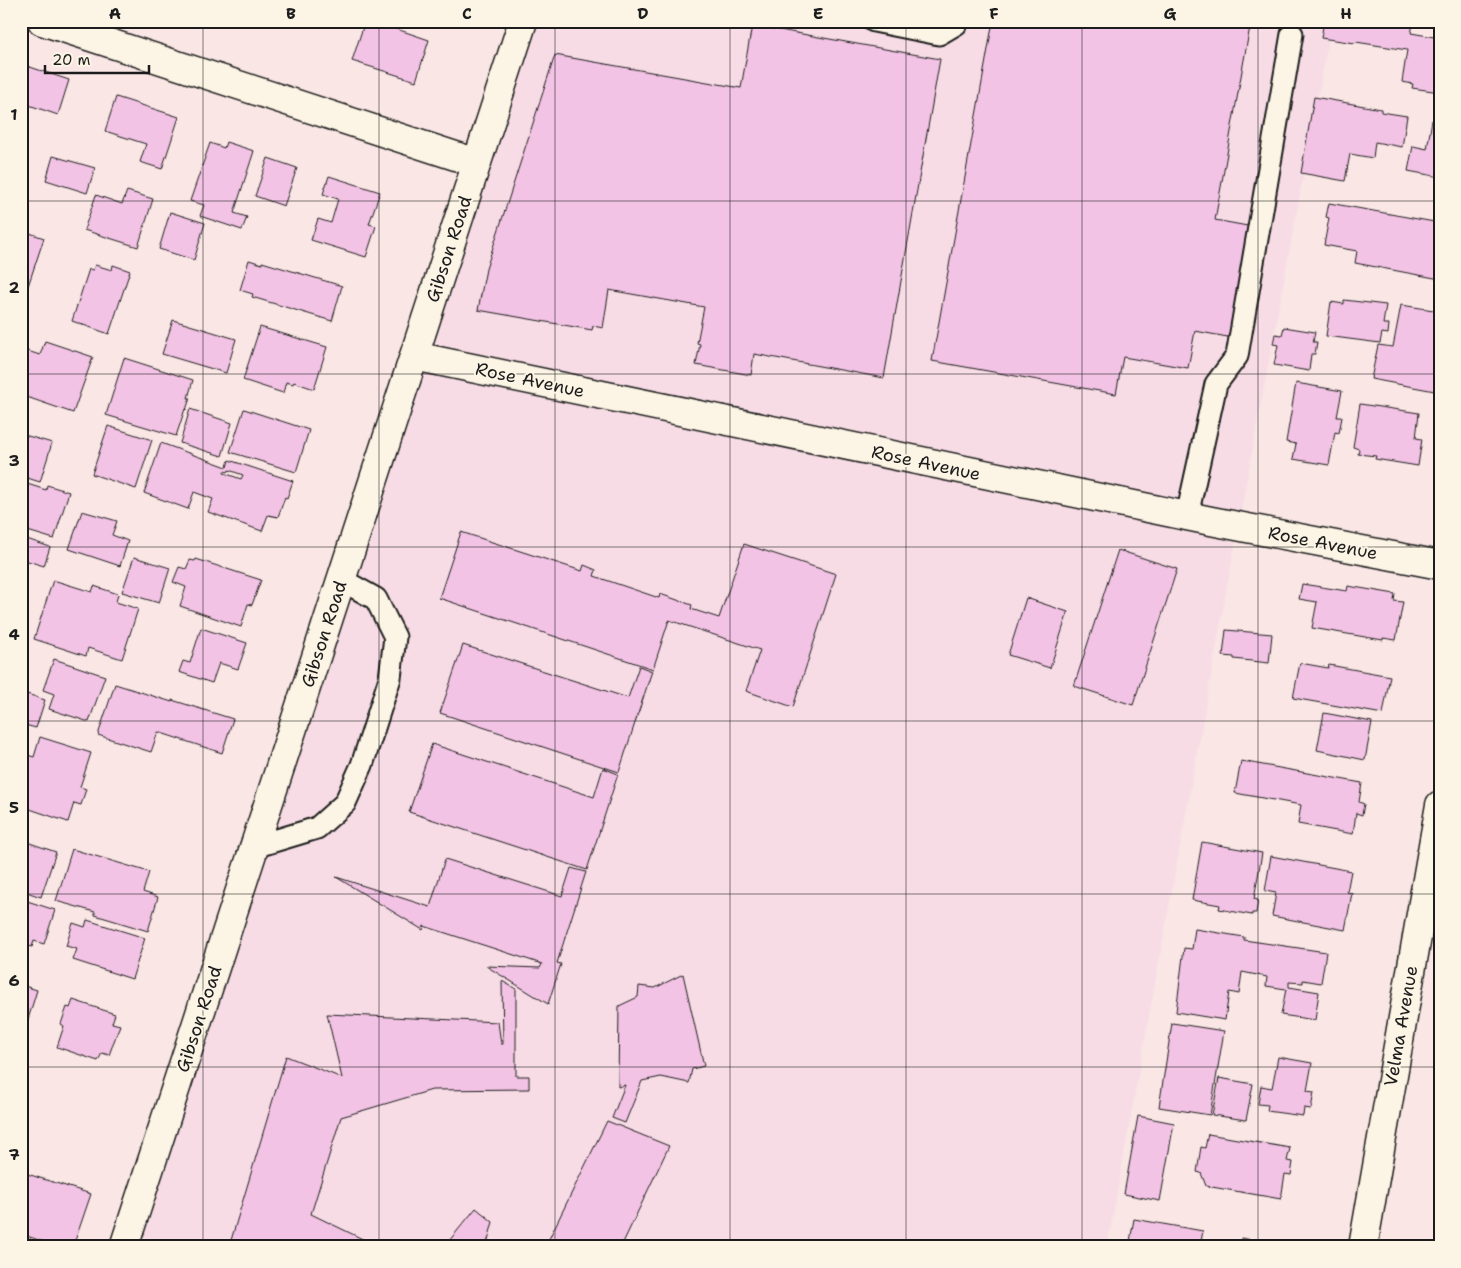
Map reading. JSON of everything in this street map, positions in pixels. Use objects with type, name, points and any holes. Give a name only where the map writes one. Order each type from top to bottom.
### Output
[{"type":"street","points":[[42,21],[477,163]]},
{"type":"street","name":"Gibson Road","points":[[124,1247],[523,21]]},
{"type":"street","name":"Rose Avenue","points":[[414,356],[1187,516],[1440,565]]},
{"type":"street","name":"Velma Avenue","points":[[1363,1247],[1440,805]]},
{"type":"lane","points":[[874,21],[939,34],[956,24],[956,21]]},
{"type":"lane","points":[[1187,516],[1216,384],[1237,356],[1292,34]]},
{"type":"lane","points":[[254,847],[317,828],[345,803],[362,766],[390,678],[395,636],[376,599],[342,580]]},
{"type":"shaded area","points":[[523,21],[1332,21],[1107,1247],[124,1247]]},
{"type":"building","points":[[365,21],[373,21],[429,40],[416,81],[352,61]]},
{"type":"building","points":[[993,21],[1251,21],[1215,220],[1253,227],[1233,338],[1195,331],[1188,368],[1123,357],[1116,394],[932,361]]},
{"type":"building","points":[[1324,21],[1414,21],[1411,33],[1440,38],[1440,92],[1412,88],[1413,84],[1402,82],[1407,50],[1321,38]]},
{"type":"building","points":[[752,25],[940,59],[884,378],[754,354],[751,375],[696,365],[700,344],[697,343],[704,307],[609,290],[603,328],[593,326],[592,330],[478,310],[486,269],[555,55],[741,88]]},
{"type":"building","points":[[21,64],[69,80],[58,115],[23,103],[21,108]]},
{"type":"building","points":[[116,97],[179,117],[162,169],[140,162],[146,144],[105,131]]},
{"type":"building","points":[[1314,97],[1381,109],[1381,112],[1407,116],[1402,147],[1375,142],[1373,158],[1350,154],[1345,181],[1301,173]]},
{"type":"building","points":[[1432,120],[1440,121],[1440,177],[1408,171],[1413,146],[1427,149]]},
{"type":"building","points":[[226,142],[254,151],[234,213],[247,217],[242,230],[200,216],[204,205],[190,201],[210,143],[224,148]]},
{"type":"building","points":[[53,156],[95,168],[87,193],[46,180]]},
{"type":"building","points":[[268,158],[297,168],[284,206],[255,196]]},
{"type":"building","points":[[329,176],[380,192],[369,224],[376,226],[366,257],[311,240],[318,219],[331,223],[338,199],[323,194]]},
{"type":"building","points":[[127,191],[153,199],[138,247],[84,230],[96,195],[122,204]]},
{"type":"building","points":[[1329,203],[1440,223],[1440,279],[1355,263],[1357,251],[1324,245],[1329,218],[1326,217]]},
{"type":"building","points":[[170,212],[205,223],[194,260],[159,249]]},
{"type":"building","points":[[21,230],[44,238],[27,289],[21,287]]},
{"type":"building","points":[[249,260],[262,264],[262,262],[342,286],[332,321],[252,297],[253,294],[240,290]]},
{"type":"building","points":[[95,265],[112,270],[113,265],[130,271],[109,334],[72,321],[89,269],[93,270]]},
{"type":"building","points":[[1344,300],[1386,305],[1383,324],[1389,324],[1388,334],[1382,333],[1380,343],[1326,336],[1331,302],[1344,304]]},
{"type":"building","points":[[1401,305],[1440,311],[1440,392],[1371,379],[1378,345],[1393,347]]},
{"type":"building","points":[[173,320],[236,339],[226,373],[162,354]]},
{"type":"building","points":[[260,327],[327,347],[314,389],[294,382],[293,384],[286,382],[283,393],[243,380]]},
{"type":"building","points":[[1284,327],[1315,332],[1313,342],[1317,342],[1315,354],[1311,354],[1309,371],[1274,365],[1278,345],[1273,344],[1275,334],[1282,335]]},
{"type":"building","points":[[45,341],[93,357],[73,413],[21,395],[21,349],[40,355]]},
{"type":"building","points":[[124,358],[193,380],[188,398],[190,398],[176,436],[106,415]]},
{"type":"building","points":[[1296,383],[1342,391],[1337,417],[1342,417],[1339,433],[1335,432],[1329,465],[1293,459],[1296,444],[1286,442]]},
{"type":"building","points":[[1360,404],[1419,413],[1416,438],[1422,439],[1418,466],[1375,459],[1376,456],[1358,454],[1359,449],[1353,447]]},
{"type":"building","points":[[190,409],[232,423],[222,456],[180,443]]},
{"type":"building","points":[[244,409],[309,430],[296,472],[230,452]]},
{"type":"building","points":[[108,426],[152,440],[136,489],[92,474]]},
{"type":"building","points":[[21,434],[52,443],[40,482],[21,476]]},
{"type":"building","points":[[161,443],[227,467],[229,460],[293,481],[278,517],[268,515],[262,531],[208,512],[213,499],[194,492],[188,509],[144,493]],"holes":[[[229,470],[243,475],[241,479],[224,473],[224,471],[228,472]]]},
{"type":"building","points":[[21,482],[46,490],[47,485],[69,492],[54,539],[21,529]]},
{"type":"building","points":[[82,511],[117,521],[112,535],[128,541],[120,566],[69,549]]},
{"type":"building","points":[[461,532],[582,571],[584,565],[596,570],[594,576],[659,598],[660,594],[692,605],[691,609],[719,618],[744,544],[836,574],[793,707],[746,691],[760,650],[669,620],[653,669],[439,598]]},
{"type":"building","points":[[21,537],[50,547],[44,566],[21,559]]},
{"type":"building","points":[[1118,550],[1177,569],[1133,705],[1074,686]]},
{"type":"building","points":[[134,557],[170,568],[159,603],[122,592]]},
{"type":"building","points":[[196,559],[261,580],[252,605],[248,604],[241,627],[180,606],[186,587],[173,582],[179,567],[186,569],[190,560],[195,561]]},
{"type":"building","points":[[53,580],[92,592],[94,586],[118,594],[116,602],[138,609],[122,659],[88,648],[86,656],[34,639]]},
{"type":"building","points":[[1302,584],[1347,591],[1348,586],[1395,594],[1394,601],[1403,602],[1396,640],[1383,638],[1383,640],[1312,628],[1317,602],[1299,599]]},
{"type":"building","points":[[1026,598],[1068,612],[1050,668],[1008,655]]},
{"type":"building","points":[[201,628],[247,643],[238,669],[219,663],[212,683],[179,672],[183,661],[190,663]]},
{"type":"building","points":[[1226,630],[1272,634],[1269,663],[1223,656]]},
{"type":"building","points":[[463,645],[628,698],[639,666],[652,671],[619,772],[440,713]]},
{"type":"building","points":[[54,659],[105,676],[89,722],[49,709],[54,694],[43,690]]},
{"type":"building","points":[[1300,663],[1328,668],[1329,665],[1390,676],[1383,714],[1293,698]]},
{"type":"building","points":[[115,684],[233,719],[222,753],[158,732],[151,752],[98,735]]},
{"type":"building","points":[[21,692],[45,700],[36,728],[21,724]]},
{"type":"building","points":[[1324,713],[1372,722],[1365,760],[1317,750]]},
{"type":"building","points":[[40,737],[91,753],[80,787],[86,789],[81,805],[74,803],[68,822],[21,806],[21,753],[34,757]]},
{"type":"building","points":[[432,744],[594,797],[603,768],[618,774],[587,870],[409,812]]},
{"type":"building","points":[[1241,761],[1362,783],[1359,802],[1364,804],[1362,815],[1356,813],[1353,834],[1298,824],[1301,805],[1235,793]]},
{"type":"building","points":[[21,840],[56,852],[41,897],[21,890]]},
{"type":"building","points":[[1202,842],[1262,853],[1254,899],[1258,900],[1256,913],[1252,913],[1252,915],[1219,909],[1220,905],[1192,900]]},
{"type":"building","points":[[72,849],[149,872],[143,892],[158,897],[148,931],[95,915],[95,912],[56,901]]},
{"type":"building","points":[[1271,856],[1351,871],[1347,892],[1352,893],[1345,930],[1272,916],[1276,893],[1265,891]]},
{"type":"building","points":[[445,859],[562,896],[571,868],[586,872],[557,963],[561,964],[548,1004],[486,966],[540,968],[542,964],[424,926],[423,930],[336,877],[430,907]]},
{"type":"building","points":[[21,899],[55,910],[44,944],[34,941],[32,947],[21,944]]},
{"type":"building","points":[[87,920],[145,938],[132,979],[73,960],[77,949],[66,946],[73,923],[85,927]]},
{"type":"building","points":[[1195,929],[1244,937],[1244,940],[1326,952],[1321,983],[1303,980],[1303,983],[1289,982],[1289,987],[1319,992],[1315,1020],[1281,1015],[1286,989],[1266,986],[1267,977],[1242,972],[1239,994],[1229,992],[1225,1020],[1176,1012],[1184,948],[1192,949]]},
{"type":"building","points":[[683,974],[704,1066],[692,1069],[689,1083],[661,1077],[642,1081],[625,1123],[612,1118],[625,1085],[618,1087],[619,1006],[638,997],[639,986],[655,988]]},
{"type":"building","points":[[502,981],[516,989],[516,1076],[529,1076],[529,1089],[432,1090],[341,1117],[311,1214],[379,1247],[229,1247],[286,1056],[342,1078],[327,1014],[498,1022],[501,1044],[503,1044]]},
{"type":"building","points":[[21,985],[37,990],[26,1026],[21,1025]]},
{"type":"building","points":[[73,1000],[115,1014],[112,1023],[120,1025],[109,1055],[102,1053],[98,1061],[57,1047],[64,1026],[61,1024],[67,1007],[70,1008]]},
{"type":"building","points":[[1172,1023],[1224,1031],[1210,1115],[1159,1107]]},
{"type":"building","points":[[1278,1057],[1312,1063],[1307,1091],[1314,1092],[1311,1109],[1304,1108],[1303,1116],[1267,1111],[1268,1105],[1258,1104],[1261,1086],[1272,1088]]},
{"type":"building","points":[[1219,1078],[1253,1084],[1246,1120],[1212,1115]]},
{"type":"building","points":[[1138,1116],[1174,1123],[1160,1201],[1124,1194]]},
{"type":"building","points":[[607,1121],[669,1146],[621,1247],[545,1247]]},
{"type":"building","points":[[1208,1134],[1290,1148],[1287,1161],[1293,1162],[1291,1175],[1285,1174],[1281,1199],[1206,1186],[1201,1173],[1197,1172],[1201,1147],[1205,1148]]},
{"type":"building","points":[[21,1172],[91,1194],[76,1238],[70,1246],[59,1247],[21,1234]]},
{"type":"building","points":[[476,1208],[493,1222],[486,1247],[444,1247]]},
{"type":"building","points":[[1134,1219],[1203,1231],[1200,1247],[1129,1247]]},
{"type":"building","points":[[1241,1238],[1288,1247],[1216,1247],[1217,1241],[1240,1245]]}]
